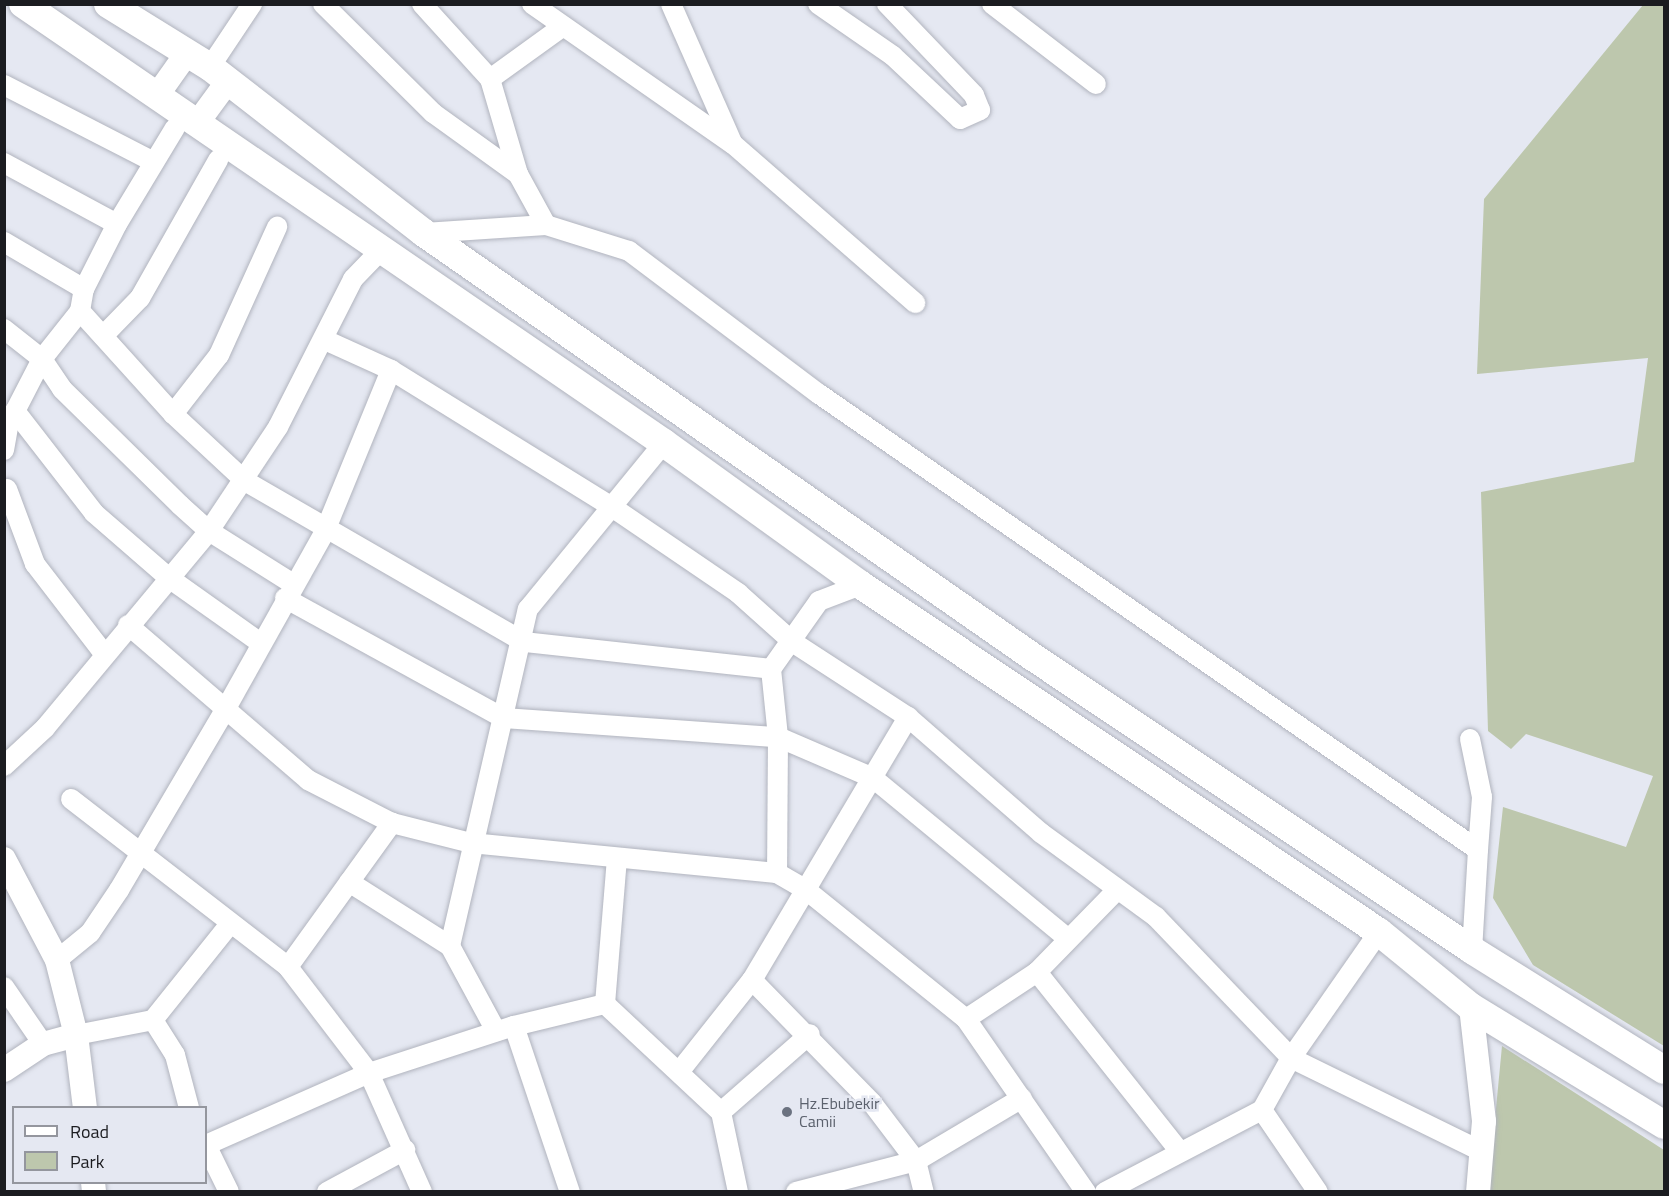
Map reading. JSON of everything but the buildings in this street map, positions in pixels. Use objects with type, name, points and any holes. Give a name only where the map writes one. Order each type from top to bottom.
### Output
[{"type":"main road","points":[[23,4],[158,94],[187,125],[381,250],[664,442],[861,585],[1379,932],[1471,1007],[1665,1125]]},
{"type":"main road","points":[[108,4],[208,67],[424,233],[1033,657],[1472,950],[1665,1070]]},
{"type":"street","points":[[4,450],[9,418],[42,359],[80,311],[84,289],[117,224],[152,162],[187,125],[208,67],[252,4]]},
{"type":"street","points":[[323,4],[433,113],[518,174]]},
{"type":"street","points":[[422,4],[490,79],[518,174],[546,225]]},
{"type":"street","points":[[532,4],[733,144],[915,303]]},
{"type":"street","points":[[661,4],[687,34]]},
{"type":"street","points":[[671,4],[687,34],[733,144]]},
{"type":"street","points":[[818,4],[893,56],[960,119],[980,110],[974,95],[887,4]]},
{"type":"street","points":[[992,4],[1096,84]]},
{"type":"street","points":[[490,79],[562,27]]},
{"type":"street","points":[[158,94],[208,67]]},
{"type":"street","points":[[4,85],[152,162]]},
{"type":"street","points":[[103,336],[140,298],[218,159]]},
{"type":"street","points":[[4,163],[117,224]]},
{"type":"street","points":[[424,233],[546,225],[629,251],[819,394],[1478,850]]},
{"type":"street","points":[[173,414],[219,355],[278,227]]},
{"type":"street","points":[[4,242],[84,289]]},
{"type":"street","points":[[4,766],[45,728],[128,625],[209,531],[245,481],[325,340],[353,279],[381,250]]},
{"type":"street","points":[[80,311],[173,414],[245,481],[325,531],[524,642],[771,669]]},
{"type":"street","points":[[4,329],[42,359],[62,389],[209,531],[289,591],[503,718],[778,737],[873,778],[1068,939]]},
{"type":"street","points":[[325,340],[391,370],[612,507],[738,593],[794,643],[908,717],[1115,892],[1156,917],[1291,1058],[1481,1151]]},
{"type":"street","points":[[57,960],[90,933],[141,857],[224,712],[260,642],[325,531],[391,370]]},
{"type":"street","points":[[9,418],[94,513],[169,578],[260,642]]},
{"type":"street","points":[[450,946],[471,843],[524,642],[528,609],[664,442]]},
{"type":"street","points":[[5,487],[36,564],[105,655]]},
{"type":"street","points":[[777,873],[778,737],[771,669],[794,643],[819,602],[861,585]]},
{"type":"street","points":[[128,625],[224,712],[308,780],[392,823],[471,843],[777,873],[805,889],[966,1019],[1086,1191]]},
{"type":"street","points":[[679,1072],[752,980],[908,717]]},
{"type":"street","points":[[1470,739],[1482,797],[1472,950]]},
{"type":"street","points":[[71,799],[141,857],[288,967],[369,1073],[422,1191]]},
{"type":"street","points":[[288,967],[392,823]]},
{"type":"street","points":[[605,1005],[617,858]]},
{"type":"street","points":[[4,859],[57,960],[76,1035],[85,1106]]},
{"type":"street","points":[[349,882],[450,946],[505,1028],[570,1191]]},
{"type":"street","points":[[966,1019],[1037,972],[1115,892]]},
{"type":"street","points":[[6,1066],[43,1044],[153,1020],[230,924]]},
{"type":"street","points":[[1105,1191],[1178,1149],[1262,1110],[1291,1058],[1379,932]]},
{"type":"street","points":[[1037,972],[1178,1149]]},
{"type":"street","points":[[752,980],[810,1034],[916,1161],[924,1191]]},
{"type":"street","points":[[4,987],[43,1044]]},
{"type":"street","points":[[207,1145],[369,1073],[505,1028],[605,1005]]},
{"type":"street","points":[[605,1005],[721,1112],[738,1191]]},
{"type":"street","points":[[1471,1007],[1484,1120],[1478,1191]]},
{"type":"street","points":[[153,1020],[175,1055],[189,1106]]},
{"type":"street","points":[[721,1112],[810,1034]]},
{"type":"street","points":[[796,1191],[916,1161],[1022,1098]]},
{"type":"street","points":[[1262,1110],[1318,1191]]},
{"type":"street","points":[[207,1147],[229,1191]]},
{"type":"street","points":[[327,1191],[405,1150]]},
{"type":"green space","points":[[1643,5],[1664,5],[1664,1046],[1533,965],[1493,898],[1503,807],[1626,847],[1653,776],[1526,734],[1511,749],[1488,731],[1481,492],[1634,462],[1648,358],[1477,374],[1484,199]]},
{"type":"green space","points":[[1502,1046],[1664,1150],[1664,1191],[1488,1192]]},
{"type":"place","name":"Hz.Ebubekir Camii","points":[[787,1112]]}]
